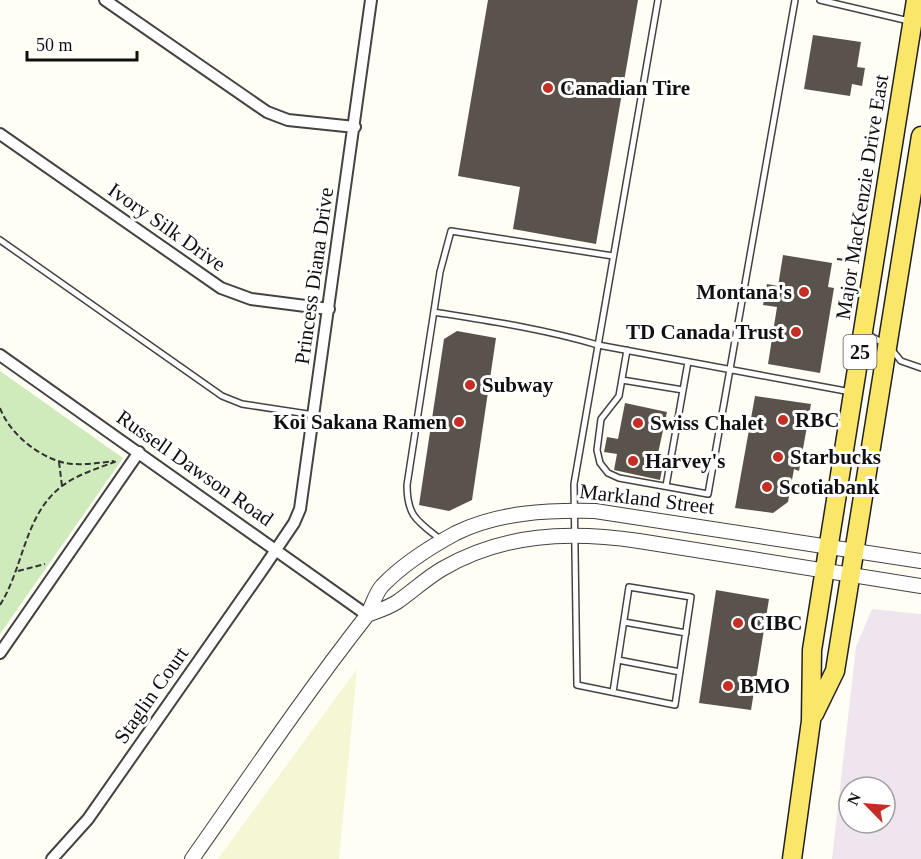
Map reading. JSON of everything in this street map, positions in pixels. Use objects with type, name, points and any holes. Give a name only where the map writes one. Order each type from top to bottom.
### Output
[{"type":"main road","name":"Major MacKenzie Drive East","points":[[792,859],[811,721],[812,650],[863,332],[917,23],[916,0]]},
{"type":"main road","name":"Major MacKenzie Drive East","points":[[811,721],[835,671],[921,136]]},
{"type":"street","points":[[105,0],[267,112],[288,120],[355,127]]},
{"type":"street","name":"Princess Diana Drive","points":[[276,550],[300,509],[371,0]]},
{"type":"street","name":"Ivory Silk Drive","points":[[0,134],[221,288],[251,299],[329,309]]},
{"type":"street","name":"Russell Dawson Road","points":[[0,355],[367,615]]},
{"type":"street","points":[[0,653],[139,452]]},
{"type":"street","name":"Markland Street","points":[[192,859],[302,702],[367,615],[381,587],[443,542],[469,528],[497,519],[547,510],[575,510],[665,520],[921,561]]},
{"type":"street","name":"Markland Street","points":[[367,615],[396,603],[434,574],[479,551],[515,540],[574,534],[639,540],[921,586]]},
{"type":"street","name":"Staglin Court","points":[[52,859],[88,819],[276,550]]},
{"type":"lane","points":[[613,692],[629,587],[691,597],[675,705],[577,685],[574,484],[658,0]]},
{"type":"lane","points":[[627,350],[620,396],[602,419],[597,450],[600,463],[608,473],[619,478],[708,494],[795,0]]},
{"type":"lane","points":[[820,0],[917,23]]},
{"type":"lane","points":[[443,542],[416,520],[407,501],[407,485],[434,312],[451,231],[613,256]]},
{"type":"lane","points":[[0,240],[222,396],[242,404],[314,415]]},
{"type":"lane","points":[[434,312],[559,333],[598,345],[853,392]]},
{"type":"lane","points":[[863,332],[888,345],[901,361],[921,368]]},
{"type":"lane","points":[[666,486],[688,362]]},
{"type":"lane","points":[[622,380],[683,390]]},
{"type":"lane","points":[[624,622],[686,633]]},
{"type":"lane","points":[[618,660],[680,672]]},
{"type":"path","points":[[837,259],[844,260]]},
{"type":"path","points":[[0,408],[1,415],[16,433],[34,449],[59,462],[84,464],[117,460],[62,486],[39,511],[30,529],[18,571],[0,605]]},
{"type":"path","points":[[59,462],[62,486]]},
{"type":"path","points":[[18,571],[45,564]]},
{"type":"shaded area","points":[[872,609],[921,614],[921,859],[832,859],[837,815],[837,835],[897,835],[897,775],[842,775],[856,647]]},
{"type":"green space","points":[[0,371],[123,458],[0,634]]},
{"type":"green space","points":[[357,669],[339,859],[218,859]]},
{"type":"building","name":"Canadian Tire","points":[[488,0],[638,0],[596,244],[513,229],[520,187],[458,176]]},
{"type":"building","points":[[813,35],[861,42],[857,67],[865,68],[862,86],[852,84],[850,96],[804,89]]},
{"type":"building","points":[[783,255],[832,263],[828,287],[834,288],[820,373],[768,364],[777,307],[763,305],[767,284],[778,286]]},
{"type":"building","points":[[457,331],[496,338],[472,500],[449,511],[419,505],[444,339]]},
{"type":"building","points":[[755,396],[811,404],[799,471],[794,469],[788,502],[773,513],[735,508]]},
{"type":"building","points":[[625,403],[667,412],[657,458],[664,460],[660,480],[614,470],[617,454],[604,452],[607,437],[618,439]]},
{"type":"building","points":[[716,590],[769,599],[751,710],[699,703]]},
{"type":"place","name":"Canadian Tire","points":[[548,88]]},
{"type":"place","name":"Montana's","points":[[804,292]]},
{"type":"place","name":"TD Canada Trust","points":[[796,332]]},
{"type":"place","name":"Subway","points":[[470,385]]},
{"type":"place","name":"RBC","points":[[783,420]]},
{"type":"place","name":"Koi Sakana Ramen","points":[[459,422]]},
{"type":"place","name":"Swiss Chalet","points":[[638,423]]},
{"type":"place","name":"Starbucks","points":[[778,457]]},
{"type":"place","name":"Harvey's","points":[[633,461]]},
{"type":"place","name":"Scotiabank","points":[[767,487]]},
{"type":"place","name":"CIBC","points":[[738,623]]},
{"type":"place","name":"BMO","points":[[728,686]]}]
